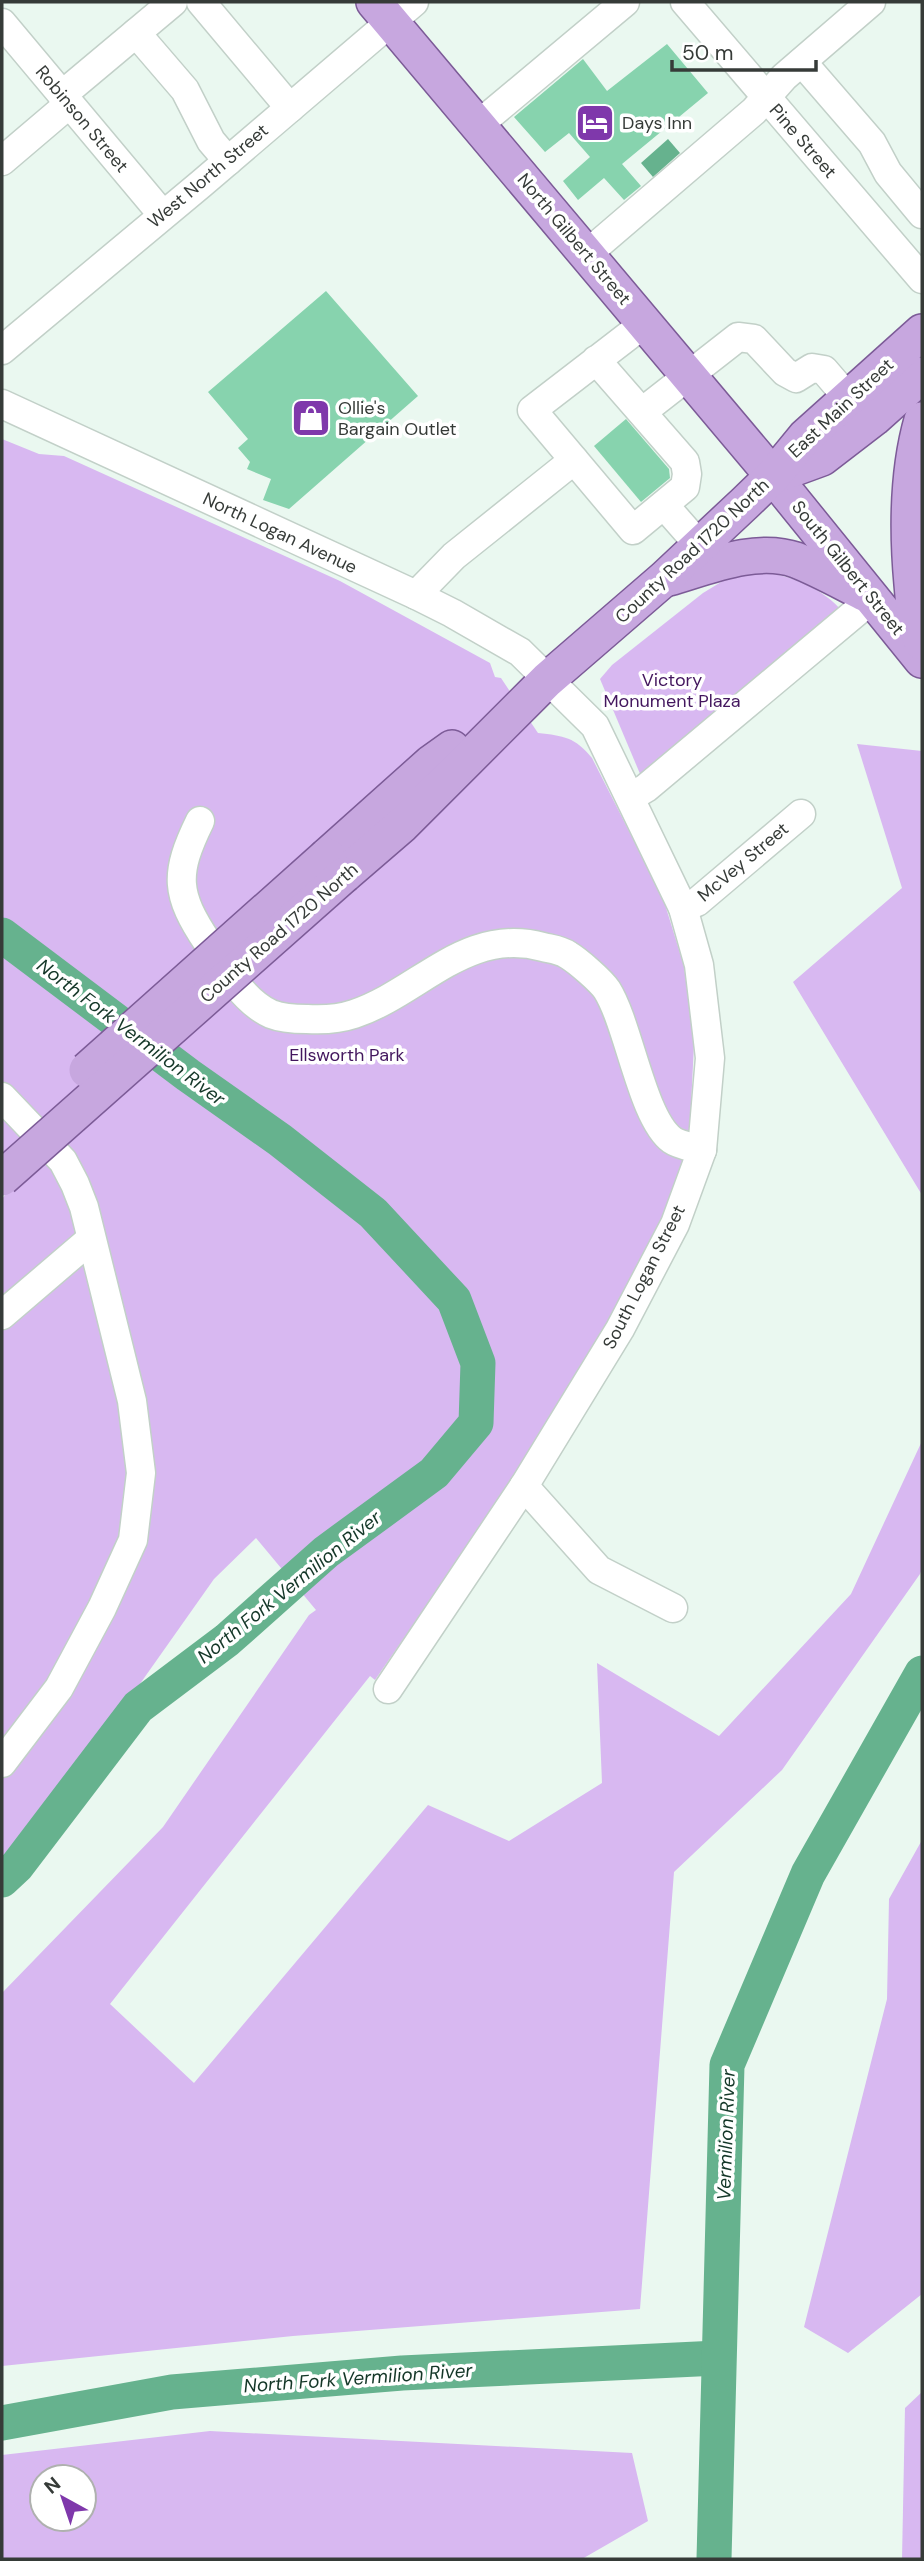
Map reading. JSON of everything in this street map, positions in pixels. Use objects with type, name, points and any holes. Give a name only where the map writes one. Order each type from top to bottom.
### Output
[{"type":"main road","name":"North Gilbert Street","points":[[393,8],[478,125],[773,476]]},
{"type":"main road","name":"East Main Street","points":[[773,476],[805,437],[922,332]]},
{"type":"main road","name":"East Main Street","points":[[773,476],[822,458],[874,418],[922,375]]},
{"type":"main road","points":[[922,420],[909,499],[915,626],[922,642]]},
{"type":"main road","name":"County Road 1720 North","points":[[2,1146],[336,865],[402,825],[547,680],[665,579],[773,476]]},
{"type":"main road","name":"South Gilbert Street","points":[[773,476],[922,660]]},
{"type":"main road","points":[[665,579],[734,560],[771,555],[794,559],[873,598]]},
{"type":"main road","name":"County Road 1720 North","points":[[2,1178],[336,865]]},
{"type":"street","points":[[2,161],[65,99],[173,2]]},
{"type":"street","points":[[201,2],[290,108]]},
{"type":"street","points":[[478,125],[625,2]]},
{"type":"street","name":"Pine Street","points":[[685,2],[766,100],[922,279]]},
{"type":"street","points":[[587,254],[766,100],[784,77],[871,2]]},
{"type":"street","name":"West North Street","points":[[2,350],[290,108],[393,8]]},
{"type":"street","name":"Robinson Street","points":[[2,23],[162,214]]},
{"type":"street","points":[[136,33],[186,90],[211,141],[228,161]]},
{"type":"street","points":[[802,62],[872,143],[888,173],[922,214]]},
{"type":"street","points":[[855,202],[888,173]]},
{"type":"street","points":[[596,360],[685,462],[685,488],[633,530],[532,410],[596,360],[645,323]]},
{"type":"street","points":[[642,412],[738,337],[754,339],[785,372],[796,377],[812,368],[824,370],[849,399]]},
{"type":"street","name":"North Logan Avenue","points":[[2,404],[452,612],[520,652],[547,680]]},
{"type":"street","points":[[416,595],[454,556],[574,460]]},
{"type":"street","points":[[664,505],[699,545]]},
{"type":"street","points":[[631,797],[646,788],[873,598]]},
{"type":"street","name":"South Logan Street","points":[[388,1689],[524,1486],[626,1317],[675,1224],[702,1150],[710,1058],[699,965],[683,908],[595,726],[547,680]]},
{"type":"street","name":"McVey Street","points":[[683,908],[697,902],[801,814]]},
{"type":"street","points":[[200,821],[187,847],[180,886],[190,916],[248,997],[270,1014],[316,1020],[355,1014],[432,970],[481,946],[525,942],[566,953],[607,989],[624,1029],[645,1094],[661,1127],[672,1140],[702,1150]]},
{"type":"street","points":[[2,1097],[63,1161],[79,1195],[132,1401],[141,1473],[133,1540],[102,1608],[59,1688],[2,1763]]},
{"type":"street","points":[[2,1315],[91,1239]]},
{"type":"street","points":[[524,1486],[599,1570],[673,1608]]},
{"type":"green space","name":"Ellsworth Park","points":[[2,439],[39,454],[64,456],[340,581],[490,663],[495,677],[501,678],[538,733],[568,739],[592,758],[663,898],[684,966],[694,1044],[690,1126],[680,1180],[633,1289],[550,1426],[375,1680],[370,1676],[110,2004],[194,2083],[428,1805],[509,1841],[602,1783],[597,1663],[719,1736],[851,1594],[922,1441],[920,1574],[782,1770],[674,1872],[640,2309],[293,2336],[2,2366],[2,1993],[163,1827],[309,1615],[316,1610],[256,1538],[214,1579],[130,1698],[2,1859],[2,1199],[5,1195],[2,1191]]},
{"type":"green space","name":"Victory Monument Plaza","points":[[764,572],[811,587],[831,600],[848,618],[646,788],[600,679],[612,665],[703,593],[731,576]]},
{"type":"green space","points":[[857,744],[922,751],[922,1195],[793,982],[902,888]]},
{"type":"green space","points":[[922,1840],[922,2294],[848,2353],[804,2327],[887,1999],[889,1899]]},
{"type":"green space","points":[[922,2392],[922,2559],[902,2559],[905,2408]]},
{"type":"green space","points":[[210,2431],[632,2453],[648,2521],[582,2559],[2,2559],[2,2455]]},
{"type":"shaded area","points":[[668,139],[680,153],[653,177],[641,163]]},
{"type":"building","name":"Days Inn","points":[[667,44],[708,93],[622,164],[641,186],[624,200],[604,178],[578,200],[563,181],[590,157],[569,133],[545,152],[514,117],[583,59],[607,91]]},
{"type":"building","name":"Ollie's Bargain Outlet","points":[[326,291],[418,396],[289,509],[263,500],[271,479],[247,469],[250,462],[238,448],[248,439],[208,392]]},
{"type":"building","points":[[626,419],[669,469],[670,478],[641,502],[594,446]]},
{"type":"waterway","name":"North Fork Vermilion River","points":[[2,935],[188,1075],[280,1140],[373,1213],[454,1300],[478,1363],[476,1423],[434,1473],[326,1552],[227,1640],[138,1707],[17,1866],[2,1880]]},
{"type":"waterway","name":"Vermilion River","points":[[714,2559],[727,2065],[808,1874],[922,1673]]},
{"type":"waterway","name":"North Fork Vermilion River","points":[[2,2423],[172,2392],[402,2373],[718,2358]]},
{"type":"place","name":"Days Inn","points":[[595,123]]},
{"type":"place","name":"Ollie's Bargain Outlet","points":[[311,418]]}]
